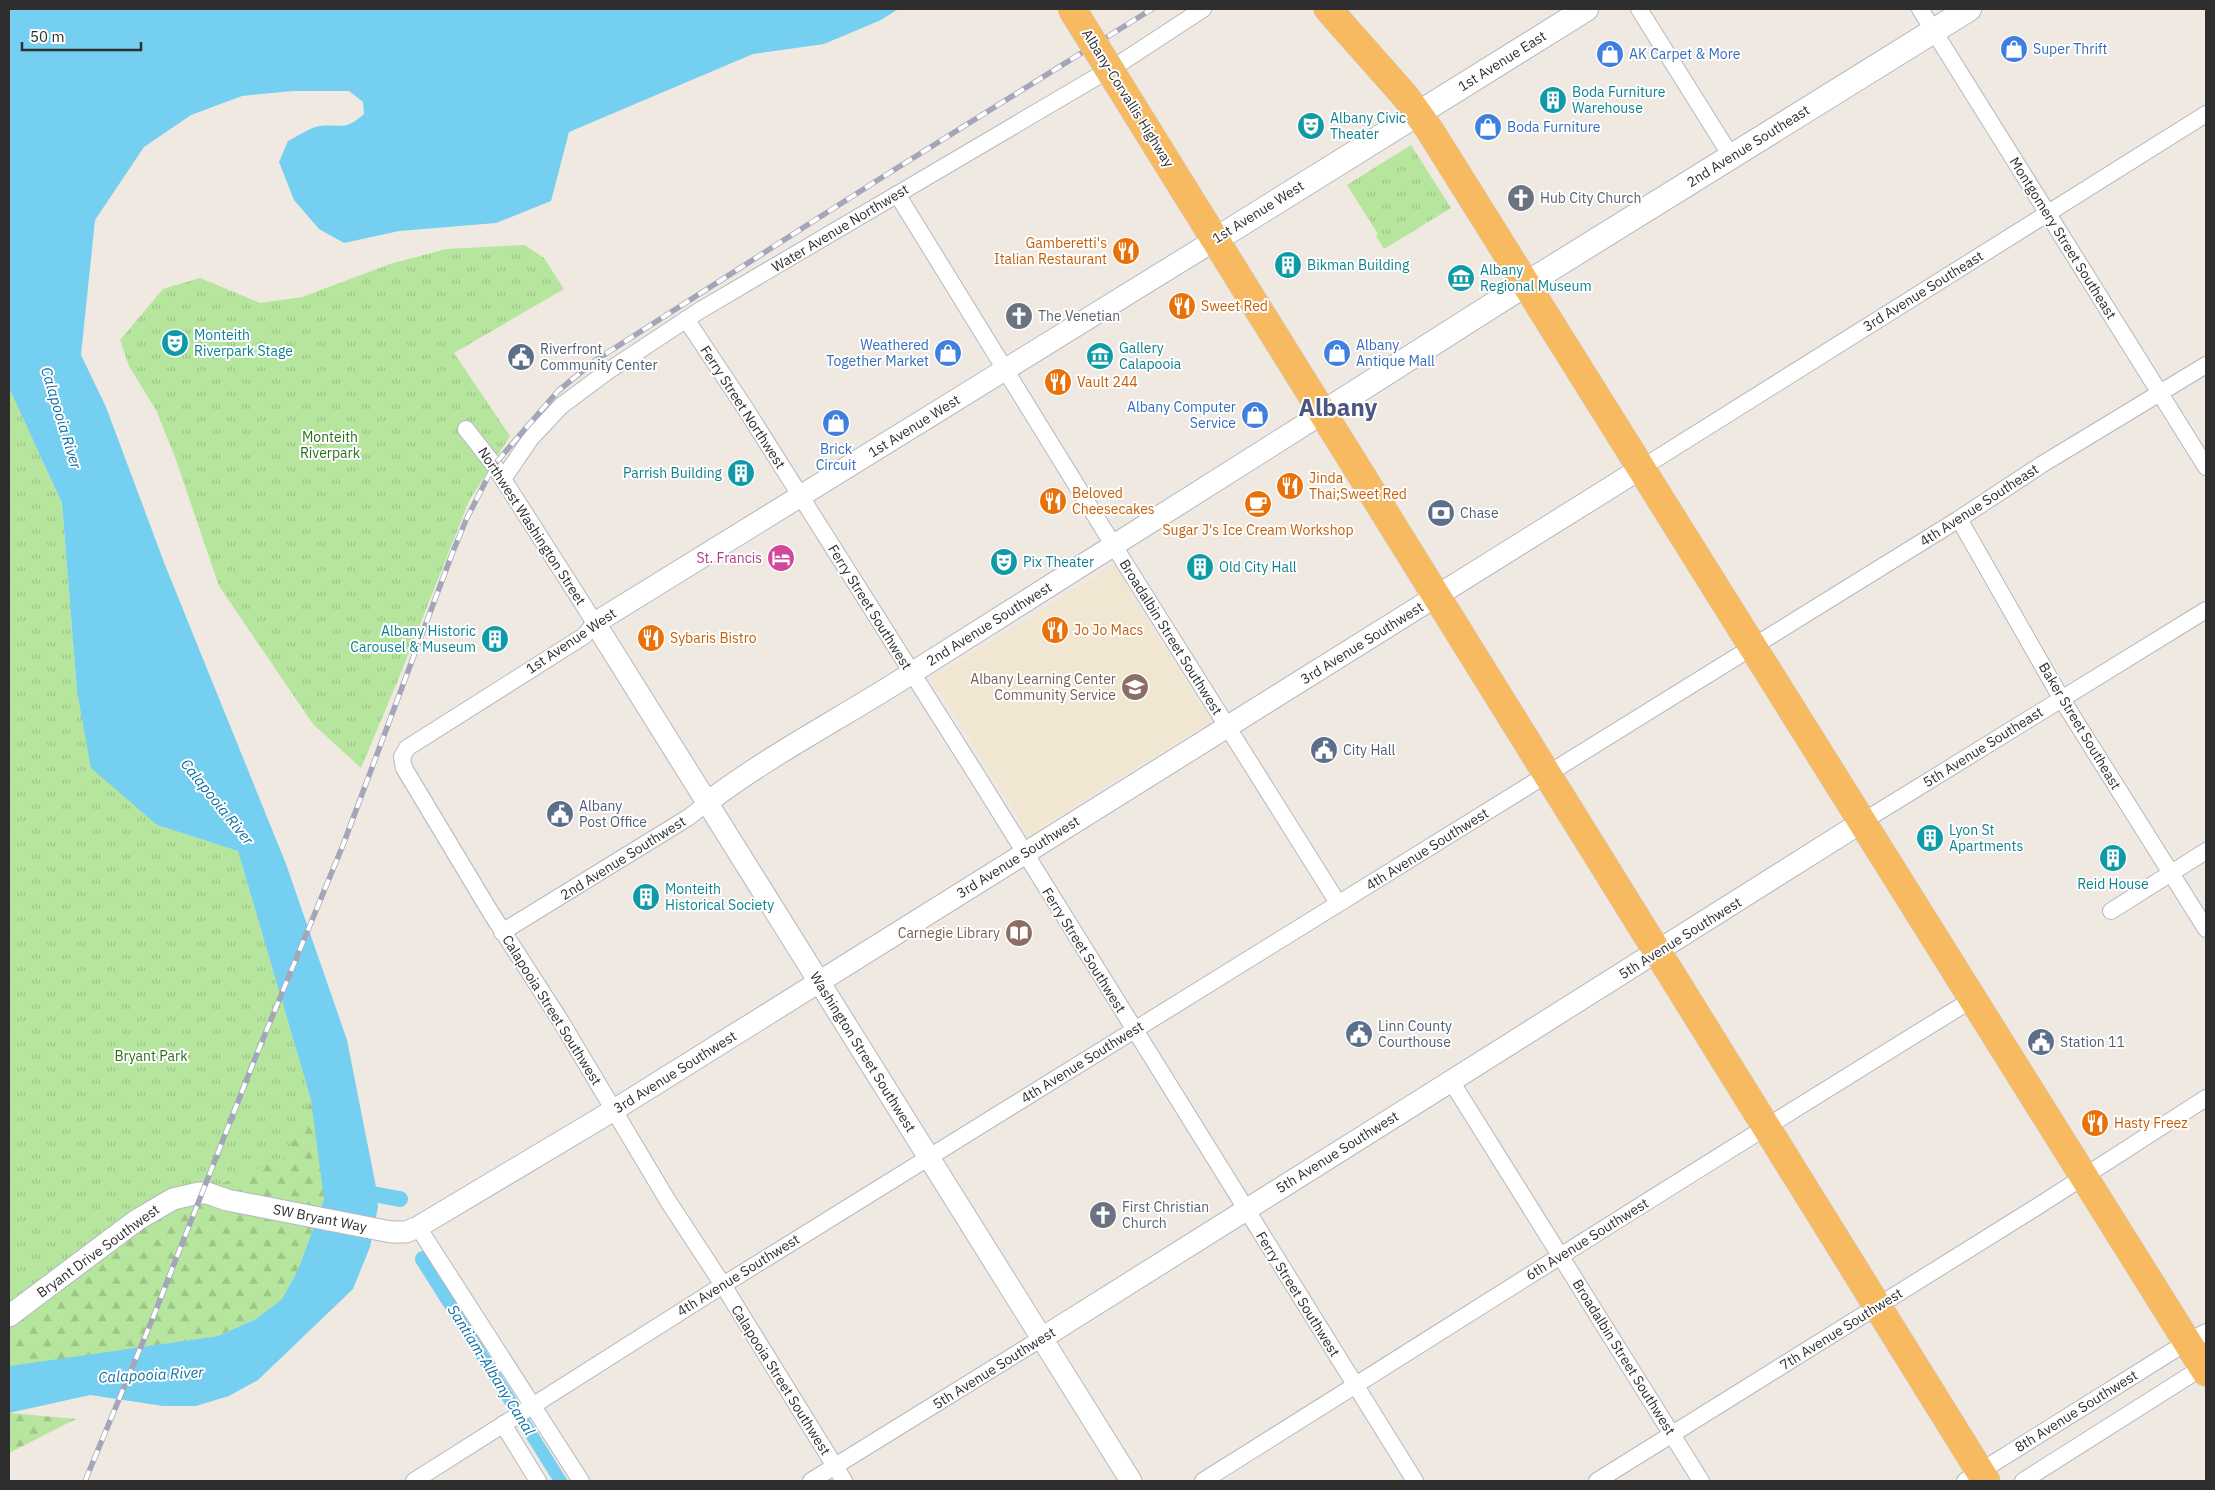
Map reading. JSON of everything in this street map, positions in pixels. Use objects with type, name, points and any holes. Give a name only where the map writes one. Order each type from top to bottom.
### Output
[{"type":"highway","name":"Albany-Corvallis Highway","points":[[1072,9],[1878,1306],[1977,1478]]},
{"type":"highway","points":[[1337,18],[1418,113],[2085,1176],[2197,1337],[2205,1370]]},
{"type":"main road","name":"1st Avenue East","points":[[1418,113],[1586,9]]},
{"type":"main road","name":"2nd Avenue Southeast","points":[[1526,284],[1969,9]]},
{"type":"main road","name":"1st Avenue West","points":[[1215,240],[1418,113]]},
{"type":"main road","name":"2nd Avenue Southwest","points":[[1323,413],[1526,284]]},
{"type":"street","name":"Water Avenue Northwest","points":[[503,479],[531,438],[561,406],[608,371],[686,319],[1122,62],[1203,9]]},
{"type":"street","points":[[1639,9],[1731,156]]},
{"type":"street","name":"Montgomery Street Southeast","points":[[1920,9],[2206,467]]},
{"type":"street","name":"3rd Avenue Southeast","points":[[1640,469],[2206,114]]},
{"type":"street","name":"Broadalbin Street Southwest","points":[[897,194],[1338,903]]},
{"type":"street","name":"1st Avenue West","points":[[414,743],[584,636],[596,623],[1215,240]]},
{"type":"street","name":"Ferry Street Northwest","points":[[686,319],[800,496]]},
{"type":"street","name":"4th Avenue Southeast","points":[[1752,646],[1959,519],[2041,465],[2206,365]]},
{"type":"street","name":"2nd Avenue Southwest","points":[[502,932],[689,817],[708,802],[823,727],[1323,413]]},
{"type":"street","name":"Northwest Washington Street","points":[[466,429],[503,479],[596,623]]},
{"type":"street","name":"3rd Avenue Southwest","points":[[391,1232],[406,1232],[418,1227],[614,1110],[1640,469]]},
{"type":"street","name":"Ferry Street Southwest","points":[[800,496],[981,782],[1415,1481]]},
{"type":"street","name":"Baker Street Southeast","points":[[1959,519],[2061,698],[2206,929]]},
{"type":"street","name":"5th Avenue Southeast","points":[[1862,822],[2206,610]]},
{"type":"street","name":"Washington Street Southwest","points":[[596,623],[1131,1481]]},
{"type":"street","name":"4th Avenue Southwest","points":[[414,1481],[723,1285],[1752,646]]},
{"type":"street","name":"Calapooia Street Southwest","points":[[414,743],[404,752],[402,757],[406,774],[502,932],[560,1020],[668,1201],[723,1285],[844,1481]]},
{"type":"street","name":"5th Avenue Southwest","points":[[811,1481],[1658,952],[1862,822]]},
{"type":"street","points":[[2111,911],[2206,851]]},
{"type":"street","name":"6th Avenue Southwest","points":[[1203,1481],[1561,1255],[1973,999]]},
{"type":"street","name":"Broadalbin Street Southwest","points":[[1451,1081],[1701,1481]]},
{"type":"street","name":"7th Avenue Southwest","points":[[1597,1481],[2085,1176],[2206,1098]]},
{"type":"street","name":"Bryant Drive Southwest","points":[[9,1316],[137,1220],[173,1199],[207,1193],[227,1200],[249,1204]]},
{"type":"street","name":"SW Bryant Way","points":[[249,1204],[391,1232]]},
{"type":"street","points":[[418,1227],[530,1407],[581,1481]]},
{"type":"street","name":"8th Avenue Southwest","points":[[1977,1478],[2197,1337]]},
{"type":"street","points":[[2022,1481],[2205,1370]]},
{"type":"street","points":[[506,1422],[538,1481]]},
{"type":"shaded area","points":[[1107,566],[1118,567],[1124,581],[1200,706],[1209,712],[1212,719],[1210,725],[1195,731],[1043,826],[1041,831],[1028,835],[1022,829],[1019,818],[940,692],[932,687],[931,681],[938,671],[946,670],[1099,574]]},
{"type":"green space","points":[[1411,145],[1451,208],[1384,249],[1376,236],[1378,234],[1347,185]]},
{"type":"green space","name":"Monteith Riverpark","points":[[525,245],[544,258],[564,289],[454,353],[510,436],[469,501],[361,768],[313,724],[219,586],[175,457],[156,410],[129,366],[120,340],[163,289],[200,278],[260,303],[302,297],[390,264],[446,249]]},
{"type":"green space","name":"Bryant Park","points":[[9,388],[62,503],[77,691],[157,825],[238,851],[311,1100],[286,1157],[199,1193],[165,1203],[9,1316]]},
{"type":"green space","points":[[311,1100],[322,1152],[324,1199],[298,1270],[282,1299],[256,1319],[218,1336],[9,1367],[9,1119]]},
{"type":"green space","points":[[10,1413],[76,1419],[9,1453]]},
{"type":"water","name":"Calapooia River","points":[[9,9],[898,9],[881,20],[824,44],[753,54],[569,132],[551,201],[496,223],[399,231],[344,243],[319,229],[294,200],[279,162],[288,141],[316,127],[348,125],[364,114],[363,102],[349,91],[292,91],[242,96],[191,115],[144,147],[95,220],[81,355],[106,407],[165,565],[286,864],[347,1040],[376,1187],[378,1207],[370,1247],[353,1289],[258,1380],[229,1396],[196,1406],[163,1406],[90,1395],[9,1413],[10,1366],[218,1336],[256,1319],[282,1299],[298,1270],[324,1199],[311,1100],[238,851],[157,825],[91,768],[77,691],[62,503],[9,388]]},
{"type":"water","points":[[442,1280],[568,1481],[553,1481],[436,1294],[435,1286]]},
{"type":"waterway","name":"Santiam-Albany Canal","points":[[356,1191],[400,1199]]},
{"type":"waterway","name":"Santiam-Albany Canal","points":[[423,1259],[449,1300]]},
{"type":"railway","points":[[85,1481],[152,1320],[256,1056],[343,845],[452,554],[466,520],[494,465],[558,391],[596,360],[881,178],[1152,9]]},
{"type":"place","name":"Super Thrift","points":[[2014,49]]},
{"type":"place","name":"AK Carpet & More","points":[[1610,54]]},
{"type":"place","name":"Boda Furniture Warehouse","points":[[1553,100]]},
{"type":"place","name":"Albany Civic Theater","points":[[1311,126]]},
{"type":"place","name":"Boda Furniture","points":[[1488,127]]},
{"type":"place","name":"Hub City Church","points":[[1521,198]]},
{"type":"place","name":"Gamberetti's Italian Restaurant","points":[[1126,251]]},
{"type":"place","name":"Bikman Building","points":[[1288,265]]},
{"type":"place","name":"Albany Regional Museum","points":[[1461,278]]},
{"type":"place","name":"Sweet Red","points":[[1182,306]]},
{"type":"place","name":"The Venetian","points":[[1019,316]]},
{"type":"place","name":"Monteith Riverpark Stage","points":[[175,343]]},
{"type":"place","name":"Weathered Together Market","points":[[948,353]]},
{"type":"place","name":"Albany Antique Mall","points":[[1337,353]]},
{"type":"place","name":"Gallery Calapooia","points":[[1100,356]]},
{"type":"place","name":"Riverfront Community Center","points":[[521,357]]},
{"type":"place","name":"Vault 244","points":[[1058,382]]},
{"type":"place","name":"Albany Computer Service","points":[[1255,415]]},
{"type":"place","name":"Brick Circuit","points":[[836,423]]},
{"type":"place","name":"Parrish Building","points":[[741,473]]},
{"type":"place","name":"Jinda Thai;Sweet Red","points":[[1290,486]]},
{"type":"place","name":"Beloved Cheesecakes","points":[[1053,501]]},
{"type":"place","name":"Sugar J's Ice Cream Workshop","points":[[1258,504]]},
{"type":"place","name":"Chase","points":[[1441,513]]},
{"type":"place","name":"St. Francis","points":[[781,558]]},
{"type":"place","name":"Pix Theater","points":[[1004,562]]},
{"type":"place","name":"Old City Hall","points":[[1200,567]]},
{"type":"place","name":"Jo Jo Macs","points":[[1055,630]]},
{"type":"place","name":"Sybaris Bistro","points":[[651,638]]},
{"type":"place","name":"Albany Historic Carousel & Museum","points":[[495,639]]},
{"type":"place","name":"Albany Learning Center Community Service","points":[[1135,687]]},
{"type":"place","name":"City Hall","points":[[1324,750]]},
{"type":"place","name":"Albany Post Office","points":[[560,814]]},
{"type":"place","name":"Lyon St Apartments","points":[[1930,838]]},
{"type":"place","name":"Reid House","points":[[2113,858]]},
{"type":"place","name":"Monteith Historical Society","points":[[646,897]]},
{"type":"place","name":"Carnegie Library","points":[[1019,933]]},
{"type":"place","name":"Linn County Courthouse","points":[[1359,1034]]},
{"type":"place","name":"Station 11","points":[[2041,1042]]},
{"type":"place","name":"Hasty Freez","points":[[2095,1123]]},
{"type":"place","name":"First Christian Church","points":[[1103,1215]]},
{"type":"district","name":"Albany","points":[[1338,408]]}]
